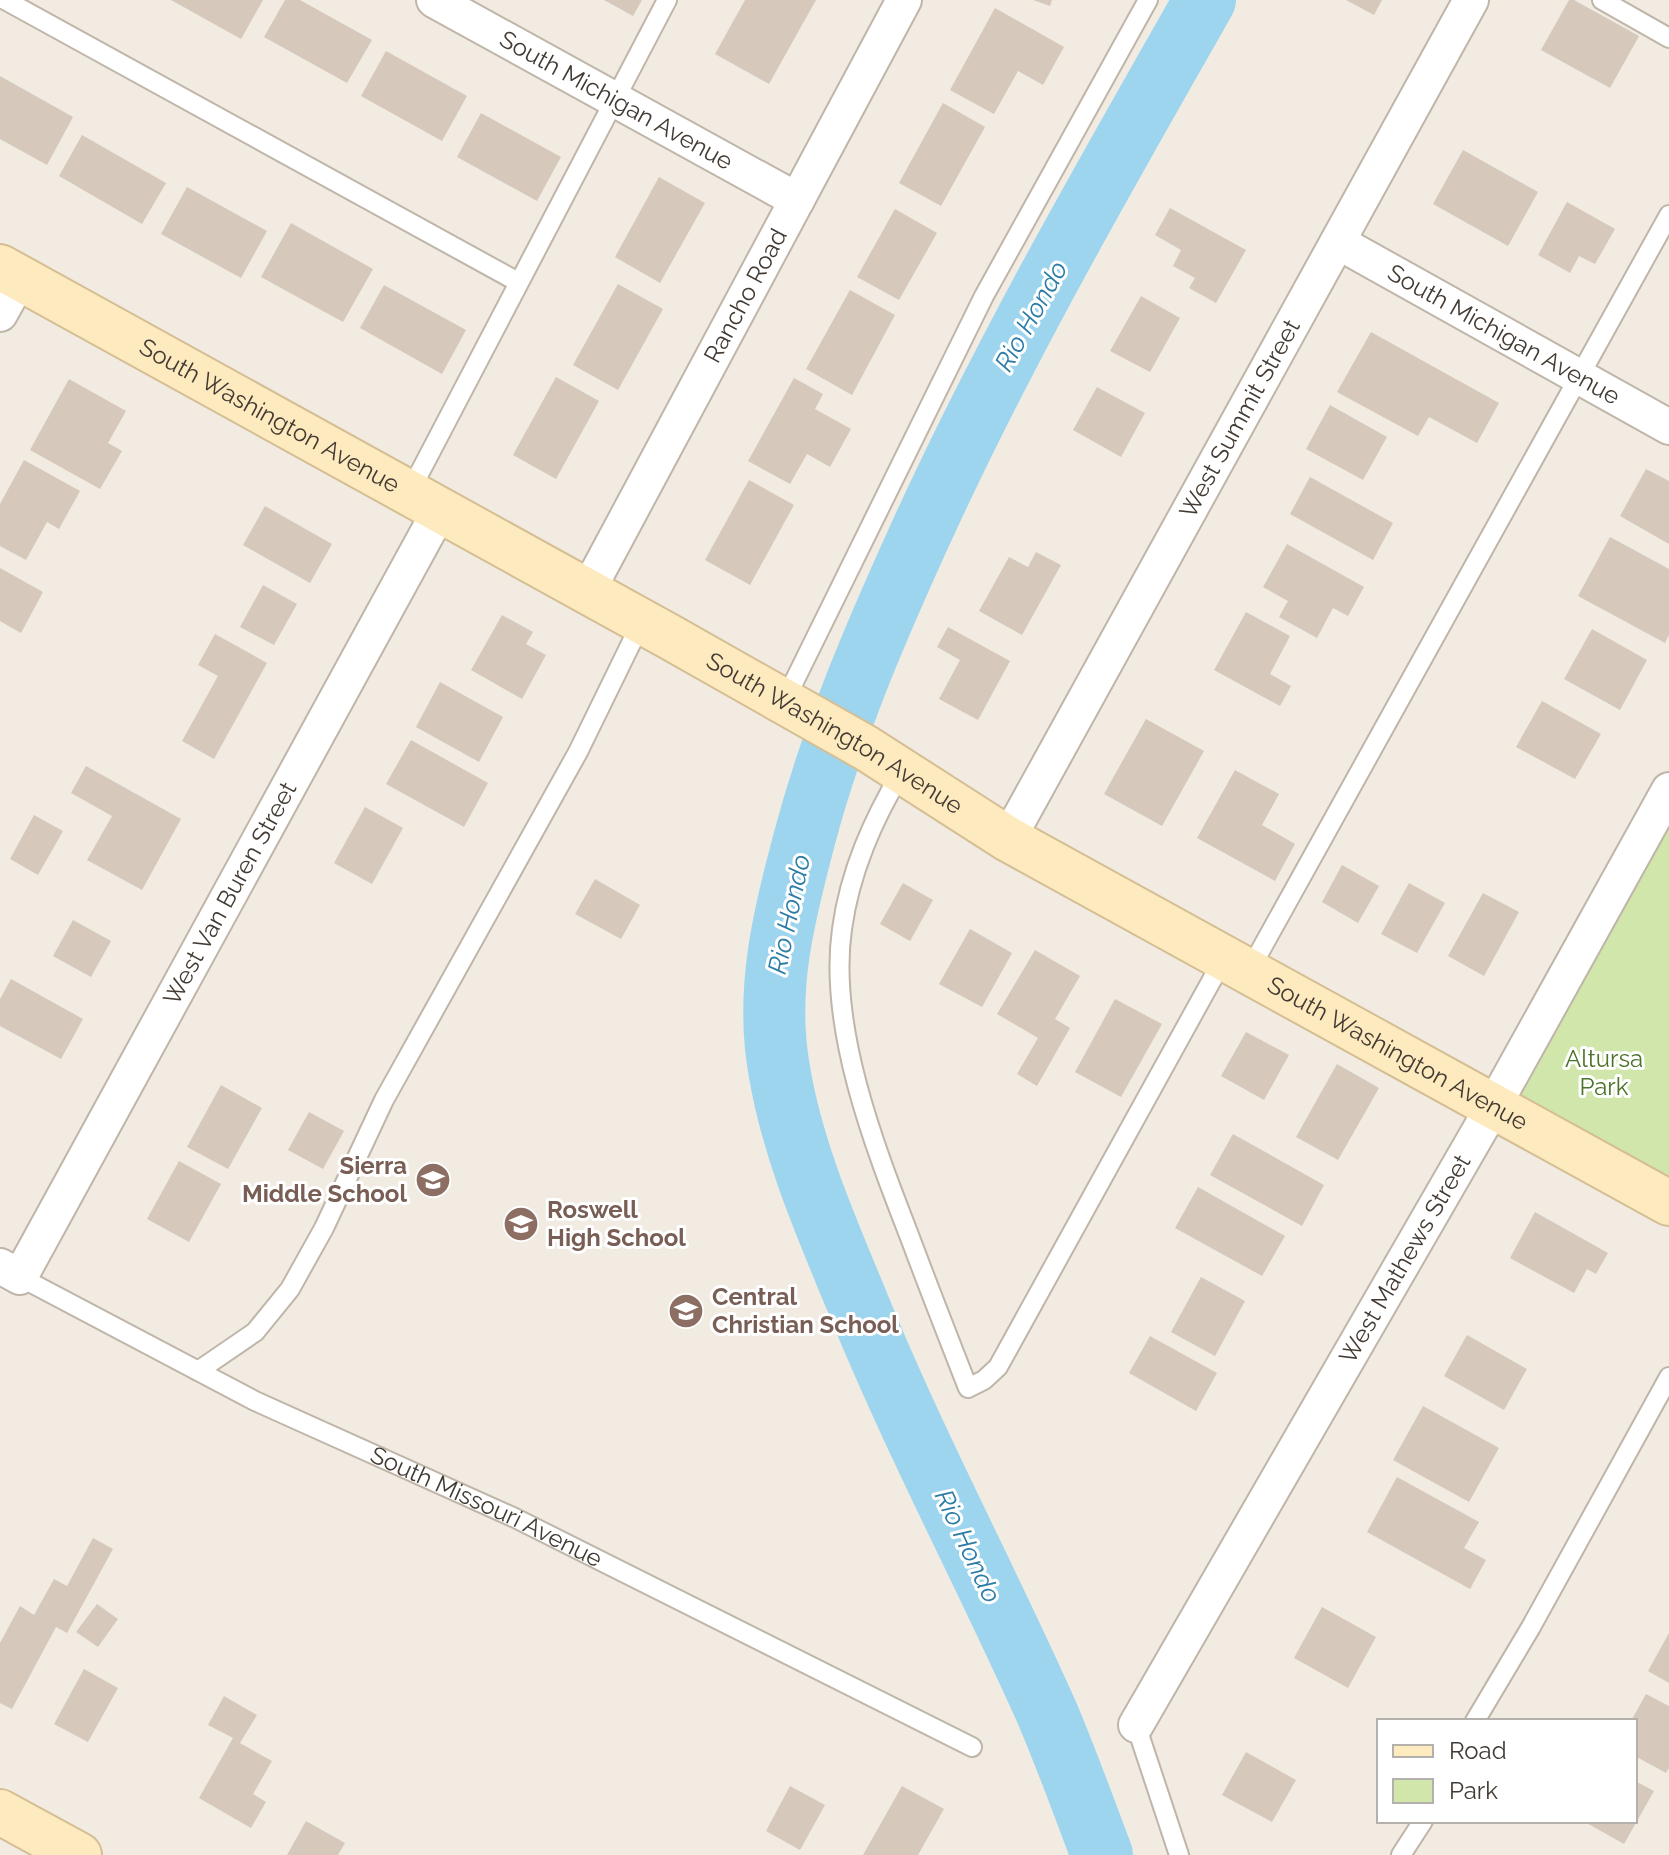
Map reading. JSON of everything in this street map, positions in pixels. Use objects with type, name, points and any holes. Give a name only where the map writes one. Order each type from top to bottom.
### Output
[{"type":"street","name":"South Michigan Avenue","points":[[434,0],[797,200]]},
{"type":"street","name":"Rancho Road","points":[[587,592],[904,0]]},
{"type":"street","name":"West Summit Street","points":[[1008,839],[1471,0]]},
{"type":"street","name":"South Michigan Avenue","points":[[1338,242],[1669,427]]},
{"type":"street","name":"South Washington Avenue","points":[[7,286],[425,501],[866,748],[1008,839],[1669,1203]]},
{"type":"street","name":"West Van Buren Street","points":[[10,1271],[425,501]]},
{"type":"street","name":"West Mathews Street","points":[[1136,1725],[1493,1107],[1669,790]]},
{"type":"street","points":[[0,1812],[79,1855]]},
{"type":"lane","points":[[5,0],[518,282]]},
{"type":"lane","points":[[425,501],[518,282],[667,0]]},
{"type":"lane","points":[[799,710],[984,296],[1148,0]]},
{"type":"lane","points":[[1602,0],[1669,38]]},
{"type":"lane","points":[[902,771],[869,831],[851,883],[841,930],[840,977],[848,1044],[872,1139],[968,1388],[984,1380],[998,1367],[1579,377],[1669,215]]},
{"type":"lane","points":[[198,1371],[255,1332],[290,1289],[324,1228],[384,1100],[578,752],[642,621]]},
{"type":"lane","name":"South Missouri Avenue","points":[[10,1271],[304,1425],[515,1518],[972,1747]]},
{"type":"lane","points":[[1476,1719],[1531,1627],[1669,1377]]},
{"type":"lane","points":[[1136,1725],[1179,1855]]},
{"type":"lane","points":[[1401,1855],[1422,1823]]},
{"type":"green space","name":"Altursa Park","points":[[1669,821],[1669,1184],[1515,1100]]},
{"type":"building","points":[[171,0],[263,0],[241,39]]},
{"type":"building","points":[[285,0],[300,0],[372,40],[347,83],[264,37]]},
{"type":"building","points":[[604,0],[642,0],[633,16]]},
{"type":"building","points":[[745,0],[816,0],[769,84],[715,54]]},
{"type":"building","points":[[1033,0],[1052,0],[1050,6]]},
{"type":"building","points":[[1346,0],[1382,0],[1374,15]]},
{"type":"building","points":[[1569,0],[1639,36],[1610,88],[1541,50]]},
{"type":"building","points":[[995,8],[1064,47],[1043,85],[1018,71],[994,114],[950,90]]},
{"type":"building","points":[[386,51],[467,96],[442,141],[361,96]]},
{"type":"building","points":[[0,76],[73,117],[47,165],[0,139]]},
{"type":"building","points":[[943,103],[985,127],[941,206],[899,183]]},
{"type":"building","points":[[481,113],[561,157],[537,201],[457,157]]},
{"type":"building","points":[[82,135],[166,183],[142,224],[59,176]]},
{"type":"building","points":[[1463,150],[1538,192],[1508,246],[1433,204]]},
{"type":"building","points":[[659,177],[705,203],[660,283],[615,257]]},
{"type":"building","points":[[187,187],[267,231],[241,278],[161,234]]},
{"type":"building","points":[[1567,202],[1615,229],[1595,264],[1579,256],[1570,273],[1538,255]]},
{"type":"building","points":[[1170,208],[1246,250],[1216,303],[1189,288],[1195,278],[1173,266],[1181,250],[1155,235]]},
{"type":"building","points":[[895,209],[937,233],[899,300],[857,277]]},
{"type":"building","points":[[291,223],[373,269],[343,322],[261,277]]},
{"type":"building","points":[[618,284],[663,309],[618,390],[573,365]]},
{"type":"building","points":[[384,285],[466,330],[442,374],[360,328]]},
{"type":"building","points":[[850,290],[895,315],[852,395],[806,369]]},
{"type":"building","points":[[1141,296],[1180,318],[1150,372],[1110,351]]},
{"type":"building","points":[[1371,332],[1499,403],[1477,443],[1429,417],[1418,436],[1337,392]]},
{"type":"building","points":[[556,377],[599,401],[556,479],[513,455]]},
{"type":"building","points":[[794,378],[823,394],[815,409],[851,429],[830,467],[807,454],[790,484],[748,461]]},
{"type":"building","points":[[69,379],[126,411],[108,443],[122,451],[100,489],[30,450]]},
{"type":"building","points":[[1097,387],[1145,413],[1121,457],[1073,430]]},
{"type":"building","points":[[1330,405],[1387,437],[1363,480],[1306,449]]},
{"type":"building","points":[[24,460],[80,491],[59,529],[47,522],[26,560],[0,546],[0,504]]},
{"type":"building","points":[[1646,469],[1669,481],[1669,544],[1620,516]]},
{"type":"building","points":[[1310,477],[1393,523],[1373,560],[1290,514]]},
{"type":"building","points":[[749,480],[794,505],[750,585],[705,560]]},
{"type":"building","points":[[265,506],[332,544],[310,583],[243,545]]},
{"type":"building","points":[[1610,537],[1669,569],[1669,635],[1665,643],[1578,596]]},
{"type":"building","points":[[1287,544],[1364,587],[1348,616],[1333,608],[1317,638],[1279,617],[1288,601],[1263,587]]},
{"type":"building","points":[[1036,552],[1061,565],[1022,635],[979,611],[1009,557],[1028,567]]},
{"type":"building","points":[[0,568],[43,592],[21,633],[0,621]]},
{"type":"building","points":[[263,585],[297,604],[274,645],[240,627]]},
{"type":"building","points":[[1246,612],[1290,636],[1270,674],[1291,686],[1280,706],[1214,670]]},
{"type":"building","points":[[502,615],[533,632],[526,644],[546,655],[522,699],[471,670]]},
{"type":"building","points":[[948,627],[1010,661],[978,720],[939,699],[960,660],[937,647]]},
{"type":"building","points":[[1592,629],[1647,660],[1620,710],[1564,679]]},
{"type":"building","points":[[215,634],[267,663],[214,759],[182,741],[218,676],[198,665]]},
{"type":"building","points":[[440,682],[503,717],[479,762],[416,727]]},
{"type":"building","points":[[1542,701],[1601,734],[1575,779],[1516,747]]},
{"type":"building","points":[[1146,719],[1204,751],[1162,826],[1104,794]]},
{"type":"building","points":[[411,740],[488,783],[464,827],[386,784]]},
{"type":"building","points":[[86,766],[181,819],[142,890],[87,860],[112,816],[71,793]]},
{"type":"building","points":[[1235,770],[1279,794],[1262,825],[1295,844],[1275,881],[1197,838]]},
{"type":"building","points":[[365,807],[403,828],[372,884],[334,863]]},
{"type":"building","points":[[34,815],[63,831],[38,875],[10,859]]},
{"type":"building","points":[[1342,865],[1379,886],[1358,923],[1322,902]]},
{"type":"building","points":[[595,879],[640,905],[621,939],[575,914]]},
{"type":"building","points":[[903,883],[933,900],[910,941],[880,924]]},
{"type":"building","points":[[1409,883],[1445,903],[1417,953],[1381,934]]},
{"type":"building","points":[[1483,893],[1519,912],[1484,976],[1448,956]]},
{"type":"building","points":[[73,920],[111,941],[91,977],[53,956]]},
{"type":"building","points":[[970,929],[1012,953],[982,1007],[939,984]]},
{"type":"building","points":[[1035,950],[1080,976],[1055,1019],[1070,1028],[1037,1086],[1017,1074],[1038,1038],[997,1014]]},
{"type":"building","points":[[11,979],[83,1019],[61,1059],[0,1026],[0,999]]},
{"type":"building","points":[[1115,999],[1162,1024],[1121,1097],[1075,1072]]},
{"type":"building","points":[[1246,1032],[1289,1055],[1264,1100],[1221,1076]]},
{"type":"building","points":[[1337,1064],[1379,1088],[1338,1160],[1296,1137]]},
{"type":"building","points":[[221,1085],[262,1108],[228,1169],[187,1147]]},
{"type":"building","points":[[309,1112],[344,1131],[323,1169],[288,1150]]},
{"type":"building","points":[[1233,1134],[1324,1185],[1302,1226],[1210,1175]]},
{"type":"building","points":[[179,1161],[221,1184],[189,1242],[147,1219]]},
{"type":"building","points":[[1198,1187],[1285,1236],[1262,1276],[1175,1228]]},
{"type":"building","points":[[1535,1212],[1608,1253],[1596,1274],[1587,1269],[1574,1293],[1510,1258]]},
{"type":"building","points":[[1201,1277],[1245,1301],[1215,1356],[1171,1332]]},
{"type":"building","points":[[1467,1335],[1527,1369],[1504,1410],[1444,1376]]},
{"type":"building","points":[[1150,1336],[1217,1373],[1196,1411],[1129,1373]]},
{"type":"building","points":[[1423,1406],[1499,1448],[1469,1502],[1393,1460]]},
{"type":"building","points":[[1397,1477],[1479,1522],[1464,1548],[1486,1560],[1470,1589],[1367,1532]]},
{"type":"building","points":[[93,1538],[113,1549],[67,1633],[56,1627],[12,1709],[0,1703],[0,1643],[20,1606],[34,1615],[54,1579],[67,1586]]},
{"type":"building","points":[[97,1604],[118,1619],[98,1647],[76,1632]]},
{"type":"building","points":[[1322,1607],[1376,1637],[1348,1688],[1294,1658]]},
{"type":"building","points":[[1669,1633],[1669,1683],[1648,1671]]},
{"type":"building","points":[[84,1669],[118,1688],[88,1742],[54,1724]]},
{"type":"building","points":[[1646,1694],[1669,1706],[1669,1768],[1666,1773],[1637,1757],[1637,1719],[1632,1719]]},
{"type":"building","points":[[224,1696],[257,1715],[240,1743],[272,1761],[253,1794],[266,1802],[251,1828],[199,1798],[233,1738],[208,1725]]},
{"type":"building","points":[[1246,1752],[1296,1780],[1272,1822],[1222,1795]]},
{"type":"building","points":[[1637,1782],[1654,1791],[1637,1821]]},
{"type":"building","points":[[790,1786],[825,1805],[800,1850],[766,1831]]},
{"type":"building","points":[[902,1786],[944,1809],[918,1855],[863,1855]]},
{"type":"building","points":[[306,1821],[345,1843],[338,1855],[287,1855]]},
{"type":"building","points":[[1587,1823],[1636,1823],[1624,1844]]},
{"type":"waterway","name":"Rio Hondo","points":[[1102,1855],[1047,1713],[901,1404],[811,1186],[792,1128],[779,1069],[775,1039],[775,981],[790,897],[815,801],[855,686],[886,611],[951,468],[1020,332],[1205,0]]},
{"type":"place","name":"Sierra Middle School","points":[[433,1180]]},
{"type":"place","name":"Roswell High School","points":[[521,1224]]},
{"type":"place","name":"Central Christian School","points":[[686,1311]]}]
